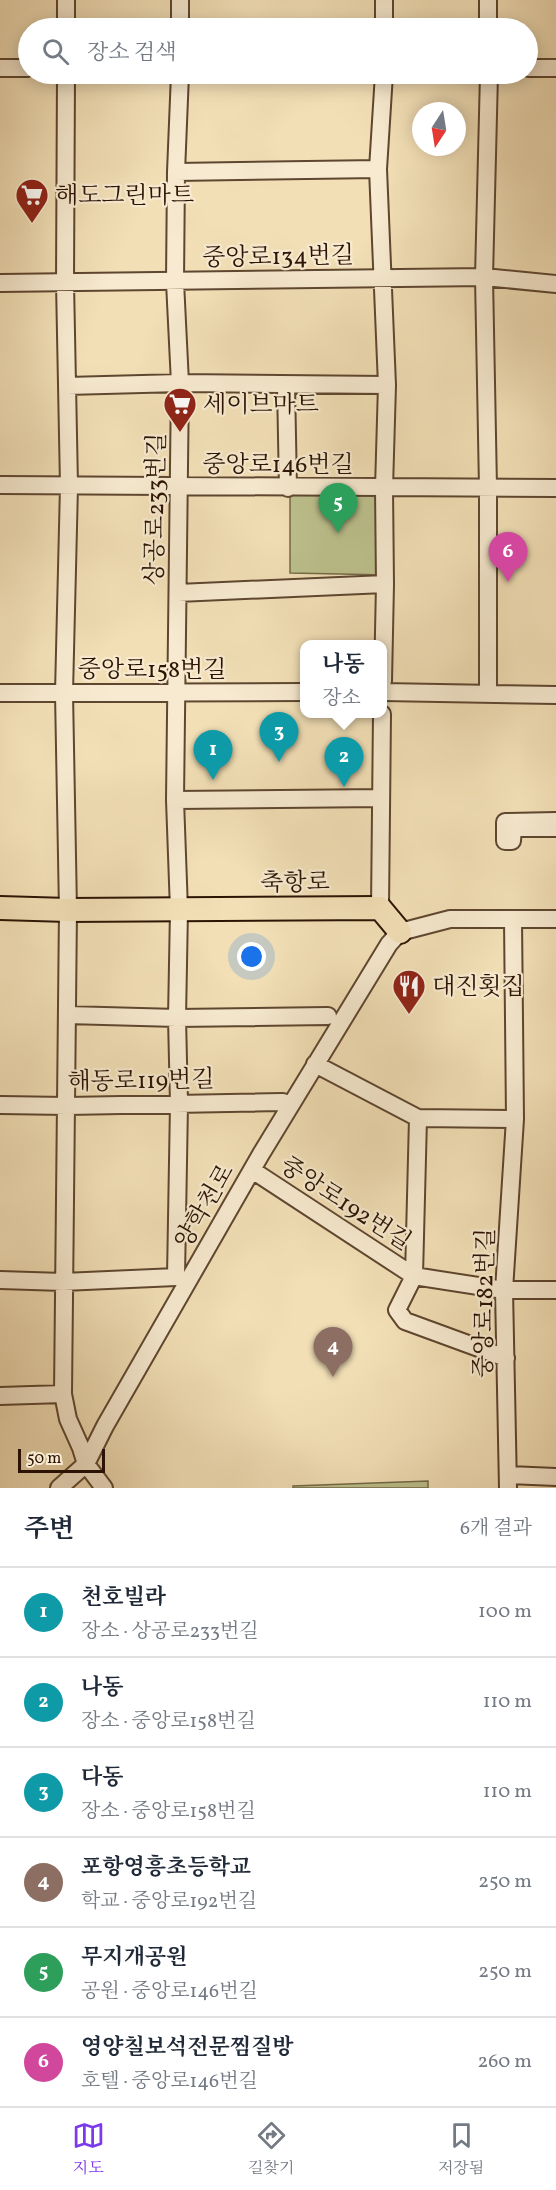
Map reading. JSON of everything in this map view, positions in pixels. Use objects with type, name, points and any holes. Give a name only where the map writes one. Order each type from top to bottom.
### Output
[{"type":"main road","name":"축항로","points":[[0,908],[68,910],[380,908]]},
{"type":"main road","points":[[380,908],[395,938]]},
{"type":"street","points":[[66,0],[66,18]]},
{"type":"street","points":[[180,0],[180,18]]},
{"type":"street","points":[[384,0],[384,18]]},
{"type":"street","points":[[488,0],[488,18]]},
{"type":"street","points":[[0,68],[18,68]]},
{"type":"street","points":[[538,68],[556,68]]},
{"type":"street","points":[[66,84],[65,284],[69,486],[64,693],[68,910],[63,1394],[68,1419],[83,1456],[104,1488]]},
{"type":"street","name":"상공로233번길","points":[[179,910],[175,800],[180,383],[175,282],[180,84]]},
{"type":"street","points":[[383,84],[378,169],[387,385],[384,640]]},
{"type":"street","points":[[488,694],[488,488],[484,278],[489,84]]},
{"type":"street","points":[[176,172],[378,169]]},
{"type":"street","name":"중앙로134번길","points":[[0,284],[381,278],[484,278],[556,284]]},
{"type":"street","points":[[67,386],[180,383],[387,385]]},
{"type":"street","points":[[286,385],[288,488]]},
{"type":"street","name":"중앙로146번길","points":[[0,485],[556,488]]},
{"type":"street","points":[[178,593],[385,584]]},
{"type":"street","name":"중앙로158번길","points":[[0,693],[300,692]]},
{"type":"street","points":[[387,692],[556,695]]},
{"type":"street","points":[[380,908],[382,718]]},
{"type":"street","points":[[175,800],[381,798]]},
{"type":"street","points":[[556,822],[505,822],[505,841],[512,841],[513,828],[556,828]]},
{"type":"street","points":[[179,910],[177,1018],[179,1104]]},
{"type":"street","points":[[395,938],[450,919],[556,919]]},
{"type":"street","name":"중앙로182번길","points":[[509,1481],[504,1290],[515,1119],[513,919]]},
{"type":"street","name":"양학천로","points":[[59,1488],[105,1426],[252,1170],[315,1064],[395,938]]},
{"type":"street","points":[[67,1015],[177,1018],[328,1016]]},
{"type":"street","points":[[315,1064],[418,1118],[515,1119]]},
{"type":"street","name":"해동로119번길","points":[[0,1105],[283,1102]]},
{"type":"street","name":"양학천로","points":[[63,1282],[176,1277],[179,1104]]},
{"type":"street","name":"중앙로192번길","points":[[418,1118],[414,1276],[397,1310],[405,1321],[506,1358]]},
{"type":"street","name":"중앙로192번길","points":[[252,1170],[414,1276],[504,1290],[556,1290]]},
{"type":"street","points":[[0,1280],[63,1282]]},
{"type":"street","points":[[0,1396],[63,1394]]},
{"type":"street","points":[[509,1481],[556,1477]]},
{"type":"green space","points":[[290,492],[385,493],[388,575],[290,573]]},
{"type":"green space","points":[[428,1481],[428,1488],[293,1488],[293,1486]]},
{"type":"place","name":"해도그린마트","points":[[32,224]]},
{"type":"place","name":"세이브마트","points":[[180,433]]},
{"type":"place","name":"무지개공원","points":[[338,533]]},
{"type":"place","name":"영양칠보석전문찜질방","points":[[508,582]]},
{"type":"place","name":"다동","points":[[279,762]]},
{"type":"place","name":"천호빌라","points":[[213,780]]},
{"type":"place","name":"나동","points":[[344,787]]},
{"type":"place","name":"대진횟집","points":[[409,1015]]},
{"type":"place","name":"포항영흥초등학교","points":[[333,1377]]}]
